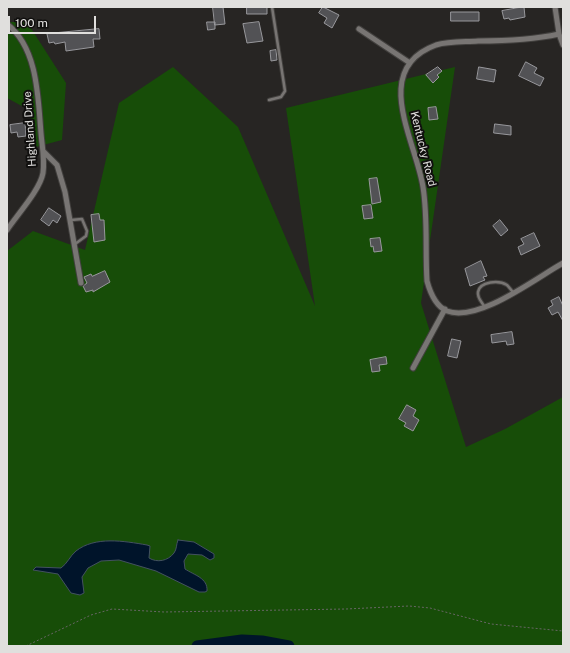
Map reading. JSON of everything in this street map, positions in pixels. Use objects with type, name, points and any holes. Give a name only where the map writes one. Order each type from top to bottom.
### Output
[{"type":"street","points":[[555,7],[559,34],[563,45]]},
{"type":"street","name":"Highland Drive","points":[[7,24],[19,37],[29,56],[37,88],[43,150],[43,174],[40,181],[7,230]]},
{"type":"street","points":[[359,29],[410,63]]},
{"type":"street","name":"Kentucky Road","points":[[444,309],[434,298],[427,281],[426,220],[423,187],[400,92],[402,79],[406,68],[426,50],[443,44],[525,40],[559,34]]},
{"type":"street","points":[[43,150],[57,165],[65,192],[81,283]]},
{"type":"street","points":[[413,368],[444,309],[468,313],[485,307],[513,293],[563,263]]},
{"type":"lane","points":[[269,100],[281,97],[285,91],[272,7]]},
{"type":"lane","points":[[71,220],[82,219],[87,231],[86,236],[75,244]]},
{"type":"lane","points":[[485,307],[479,298],[478,292],[483,285],[493,282],[501,282],[507,285],[513,293]]},
{"type":"path","points":[[26,646],[91,615],[112,608],[164,612],[338,610],[409,606],[430,608],[492,624],[563,631]]},
{"type":"green space","points":[[7,22],[27,22],[66,83],[62,140],[32,148],[31,111],[7,98]]},
{"type":"green space","points":[[173,67],[238,127],[315,306],[286,108],[455,67],[421,303],[466,447],[505,429],[563,397],[563,646],[7,646],[7,251],[33,231],[85,250],[119,103]]},
{"type":"water","points":[[178,540],[194,542],[214,554],[214,558],[210,560],[202,555],[188,554],[184,561],[185,569],[203,580],[207,587],[207,591],[199,592],[156,571],[119,560],[101,561],[88,568],[82,577],[84,593],[80,595],[71,593],[58,574],[33,570],[36,567],[61,568],[76,551],[84,546],[101,541],[129,542],[150,546],[149,558],[159,561],[172,556],[176,550]]},
{"type":"building","points":[[213,7],[223,7],[225,24],[215,25]]},
{"type":"building","points":[[247,7],[267,7],[267,14],[247,14]]},
{"type":"building","points":[[323,7],[339,15],[332,28],[324,23],[327,18],[319,13]]},
{"type":"building","points":[[524,7],[525,17],[510,20],[509,18],[504,19],[502,11]]},
{"type":"building","points":[[451,12],[479,12],[479,21],[451,21]]},
{"type":"building","points":[[207,22],[215,22],[215,29],[208,30]]},
{"type":"building","points":[[259,22],[263,41],[247,43],[243,24]]},
{"type":"building","points":[[99,29],[100,39],[93,39],[94,47],[66,51],[65,42],[55,44],[54,42],[49,43],[47,34]]},
{"type":"building","points":[[276,50],[277,60],[271,61],[270,51]]},
{"type":"building","points":[[526,62],[537,68],[534,73],[544,78],[540,86],[519,76]]},
{"type":"building","points":[[438,67],[442,71],[437,75],[439,77],[433,83],[426,75]]},
{"type":"building","points":[[479,67],[496,70],[494,82],[477,79]]},
{"type":"building","points":[[436,107],[438,119],[429,120],[428,108]]},
{"type":"building","points":[[25,123],[26,136],[18,137],[17,132],[11,133],[10,125]]},
{"type":"building","points":[[495,124],[511,126],[511,135],[494,133]]},
{"type":"building","points":[[377,178],[381,202],[372,204],[369,179]]},
{"type":"building","points":[[371,205],[373,218],[364,219],[362,206]]},
{"type":"building","points":[[49,208],[61,216],[57,223],[53,220],[49,226],[41,220]]},
{"type":"building","points":[[99,214],[100,220],[104,220],[105,240],[94,242],[91,215]]},
{"type":"building","points":[[500,220],[508,230],[501,236],[493,226]]},
{"type":"building","points":[[534,233],[540,246],[521,255],[518,247],[524,244],[521,239]]},
{"type":"building","points":[[380,238],[382,251],[374,252],[373,246],[371,247],[370,239]]},
{"type":"building","points":[[481,261],[487,276],[483,277],[485,280],[470,286],[465,269]]},
{"type":"building","points":[[105,271],[110,282],[93,292],[93,290],[86,292],[83,286],[87,283],[84,277],[91,274],[92,276]]},
{"type":"building","points":[[559,297],[563,306],[563,321],[558,312],[552,315],[548,308],[553,305],[551,301]]},
{"type":"building","points":[[512,332],[514,344],[507,345],[506,341],[492,343],[491,335]]},
{"type":"building","points":[[452,339],[461,341],[457,358],[448,356]]},
{"type":"building","points":[[386,357],[387,364],[379,365],[380,371],[372,372],[370,360]]},
{"type":"building","points":[[407,405],[416,410],[413,416],[419,420],[413,431],[404,426],[406,423],[399,419]]},
{"type":"waterway","points":[[197,646],[242,640],[262,641],[289,646]]}]
